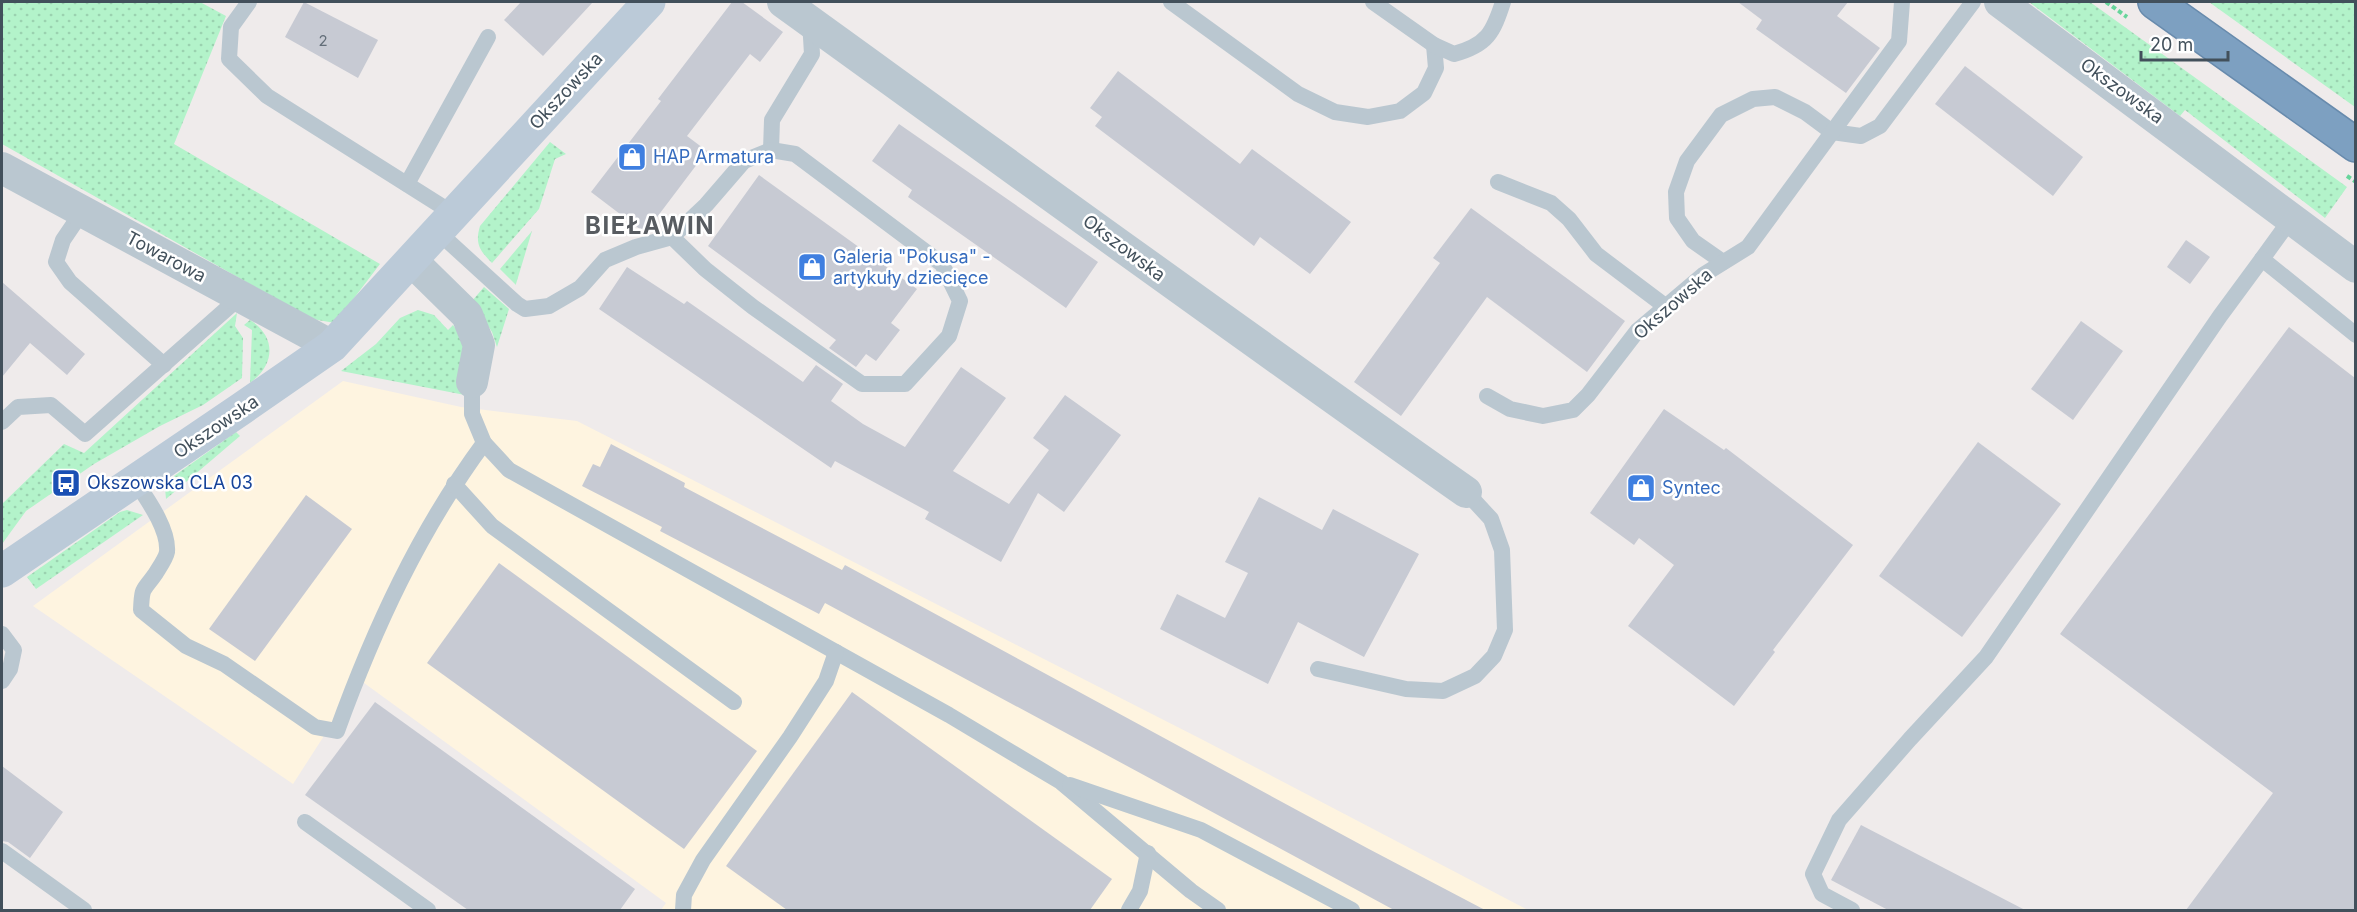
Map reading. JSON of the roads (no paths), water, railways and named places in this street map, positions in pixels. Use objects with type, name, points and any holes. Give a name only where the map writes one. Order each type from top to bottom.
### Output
[{"type":"highway","points":[[2155,2],[2355,145]]},
{"type":"main road","name":"Okszowska","points":[[2,570],[332,346],[412,261],[559,97],[649,2]]},
{"type":"street","name":"Okszowska","points":[[783,2],[1076,212],[1215,315],[1466,492]]},
{"type":"street","name":"Okszowska","points":[[2000,2],[2185,137],[2242,183],[2355,267]]},
{"type":"street","name":"Towarowa","points":[[2,168],[332,346]]},
{"type":"street","points":[[412,261],[467,315],[479,345],[472,382]]},
{"type":"lane","points":[[249,2],[231,27],[229,59],[267,96],[407,184],[446,223],[487,278],[525,309],[549,306],[579,288],[605,260],[636,247],[672,237],[706,205],[744,161],[771,150],[795,154],[942,264],[960,301],[949,336],[905,384],[862,384],[753,307],[705,269],[672,237]]},
{"type":"lane","points":[[1171,2],[1298,94],[1335,112],[1368,117],[1400,111],[1424,93],[1436,68],[1434,45]]},
{"type":"lane","points":[[1373,2],[1434,45],[1454,54],[1474,49],[1495,29],[1503,2]]},
{"type":"lane","name":"Okszowska","points":[[1487,396],[1510,409],[1543,416],[1573,410],[1588,395],[1638,330],[1702,275],[1748,247],[1899,41],[1902,2]]},
{"type":"lane","points":[[1723,262],[1693,241],[1677,218],[1676,192],[1687,161],[1721,115],[1753,99],[1775,97],[1805,112],[1832,132],[1861,136],[1880,126],[1972,2]]},
{"type":"lane","points":[[771,150],[772,120],[812,54],[810,21]]},
{"type":"lane","points":[[407,184],[488,37]]},
{"type":"lane","points":[[1497,182],[1551,203],[1569,219],[1596,254],[1665,306]]},
{"type":"lane","points":[[82,212],[63,240],[56,262],[70,282],[164,364]]},
{"type":"lane","points":[[1852,910],[1822,894],[1813,874],[1839,820],[1986,657],[2220,316],[2291,219]]},
{"type":"lane","points":[[2262,259],[2355,335]]},
{"type":"lane","points":[[2,422],[18,407],[51,405],[84,434],[240,297]]},
{"type":"lane","points":[[472,382],[472,414],[484,443],[509,470],[949,715],[1061,782],[1191,891],[1218,910]]},
{"type":"lane","points":[[135,481],[162,528],[167,553],[155,574],[141,591],[141,610],[186,646],[224,664],[315,727],[337,731],[360,667],[426,530],[454,484],[484,443]]},
{"type":"lane","points":[[454,484],[492,526],[734,702]]},
{"type":"lane","points":[[1318,669],[1406,689],[1443,691],[1475,675],[1494,656],[1505,630],[1502,550],[1491,519],[1466,492]]},
{"type":"lane","points":[[2,634],[14,650],[10,669],[2,681]]},
{"type":"lane","points":[[687,908],[684,895],[703,860],[790,737],[826,681],[836,652]]},
{"type":"lane","points":[[1061,782],[1201,830],[1352,910]]},
{"type":"lane","points":[[306,822],[428,910]]},
{"type":"lane","points":[[2,851],[84,910]]},
{"type":"lane","points":[[1129,910],[1140,891],[1148,853]]},
{"type":"place","name":"HAP Armatura","points":[[632,157]]},
{"type":"place","name":"Galeria \"Pokusa\" - artykuły dziecięce","points":[[812,267]]},
{"type":"place","name":"Okszowska CLA 03","points":[[66,483]]},
{"type":"place","name":"Syntec","points":[[1641,488]]},
{"type":"district","name":"BIEŁAWIN","points":[[650,226]]}]
